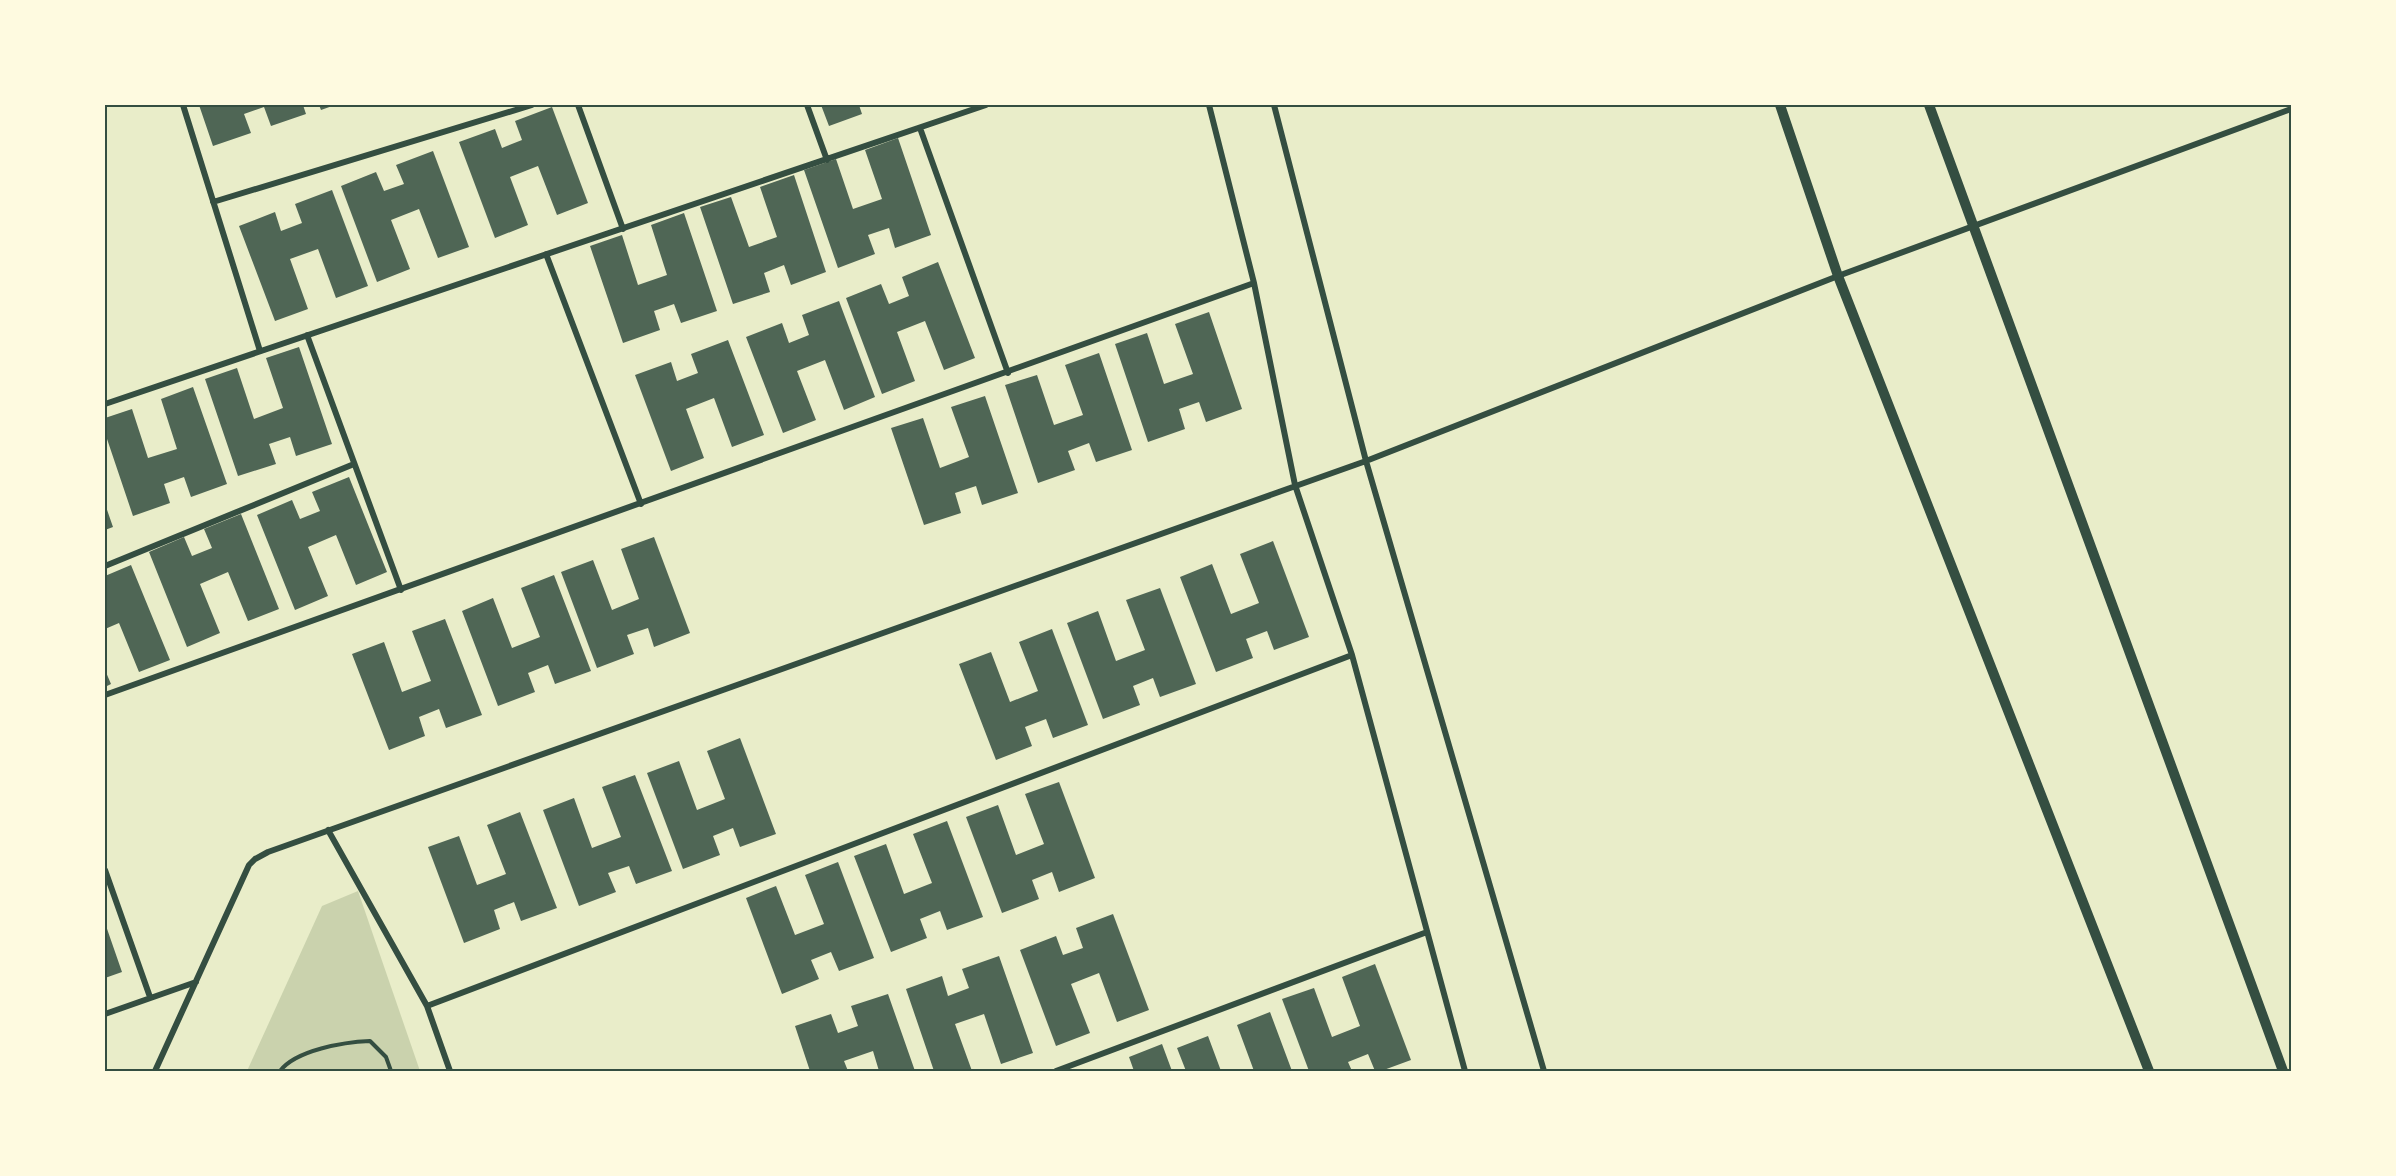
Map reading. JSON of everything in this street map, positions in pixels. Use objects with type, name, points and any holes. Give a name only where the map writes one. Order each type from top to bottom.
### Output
[{"type":"street","points":[[183,105],[260,351]]},
{"type":"street","points":[[213,202],[532,105]]},
{"type":"street","points":[[578,105],[623,229]]},
{"type":"street","points":[[807,105],[826,160]]},
{"type":"street","points":[[105,404],[986,105]]},
{"type":"street","points":[[1209,105],[1254,283],[1295,485],[1352,655],[1465,1071]]},
{"type":"street","points":[[1274,105],[1366,460],[1544,1071]]},
{"type":"street","points":[[1780,105],[1838,276],[2149,1071]]},
{"type":"street","points":[[1929,105],[2283,1071]]},
{"type":"street","points":[[155,1071],[249,865],[268,852],[1366,460],[1838,276],[2291,109]]},
{"type":"street","points":[[920,128],[1008,373]]},
{"type":"street","points":[[546,254],[641,504]]},
{"type":"street","points":[[105,695],[1254,283]]},
{"type":"street","points":[[307,335],[401,590]]},
{"type":"street","points":[[105,566],[354,464]]},
{"type":"street","points":[[427,1006],[1352,655]]},
{"type":"street","points":[[328,830],[427,1006],[450,1071]]},
{"type":"street","points":[[105,870],[150,997]]},
{"type":"street","points":[[1056,1071],[1427,932]]},
{"type":"street","points":[[105,1014],[196,982]]},
{"type":"path","points":[[280,1071],[301,1055],[352,1042],[370,1041],[386,1057],[392,1071]]},
{"type":"green space","points":[[358,891],[420,1071],[247,1071],[322,906]]},
{"type":"building","points":[[199,105],[303,105],[306,114],[271,126],[264,107],[244,114],[251,133],[213,146]]},
{"type":"building","points":[[319,105],[335,105],[321,110]]},
{"type":"building","points":[[821,105],[859,105],[862,114],[829,126]]},
{"type":"building","points":[[552,107],[588,203],[557,215],[538,166],[510,177],[528,225],[495,238],[459,142],[495,129],[502,148],[522,140],[515,121]]},
{"type":"building","points":[[898,138],[931,235],[895,248],[889,228],[868,235],[875,254],[838,268],[804,170],[836,159],[853,209],[882,199],[865,150]]},
{"type":"building","points":[[433,151],[469,247],[438,258],[419,209],[391,220],[410,269],[377,282],[341,186],[376,172],[384,191],[404,184],[396,165]]},
{"type":"building","points":[[794,175],[826,272],[791,285],[784,265],[764,273],[770,292],[733,304],[700,207],[731,197],[749,247],[777,237],[760,187]]},
{"type":"building","points":[[332,190],[368,286],[336,298],[318,249],[290,259],[308,309],[275,321],[239,226],[275,212],[281,231],[302,223],[295,204]]},
{"type":"building","points":[[684,213],[717,311],[681,323],[674,304],[654,311],[660,330],[623,343],[590,246],[622,235],[638,285],[667,275],[651,225]]},
{"type":"building","points":[[938,262],[975,358],[944,370],[925,321],[897,332],[915,381],[882,394],[846,298],[881,284],[889,304],[909,296],[902,277]]},
{"type":"building","points":[[839,301],[875,397],[844,410],[825,360],[797,371],[816,420],[783,433],[746,337],[782,323],[789,343],[809,335],[802,315]]},
{"type":"building","points":[[1209,312],[1242,409],[1206,422],[1199,402],[1179,409],[1185,429],[1148,442],[1115,344],[1147,333],[1164,384],[1193,374],[1175,324]]},
{"type":"building","points":[[728,340],[764,435],[732,447],[714,398],[686,409],[704,458],[671,471],[635,375],[671,362],[677,381],[698,373],[691,354]]},
{"type":"building","points":[[299,347],[332,444],[296,456],[290,437],[269,444],[276,464],[238,476],[205,379],[237,368],[254,419],[283,408],[266,358]]},
{"type":"building","points":[[1099,353],[1132,450],[1096,462],[1089,443],[1068,451],[1075,470],[1038,483],[1005,385],[1037,375],[1054,425],[1083,415],[1065,365]]},
{"type":"building","points":[[193,387],[227,484],[191,497],[184,477],[164,484],[170,503],[133,516],[105,433],[105,418],[132,409],[148,458],[177,449],[161,399]]},
{"type":"building","points":[[985,396],[1018,493],[982,505],[976,486],[955,493],[961,513],[924,525],[891,428],[923,418],[940,468],[969,457],[951,407]]},
{"type":"building","points":[[349,477],[387,572],[356,585],[336,535],[308,547],[328,596],[295,610],[257,515],[292,500],[300,519],[320,511],[312,492]]},
{"type":"building","points":[[105,504],[113,527],[105,530]]},
{"type":"building","points":[[241,514],[279,609],[248,621],[228,572],[200,584],[220,633],[187,647],[149,552],[184,537],[192,556],[212,548],[204,529]]},
{"type":"building","points":[[654,537],[690,633],[654,647],[648,628],[627,635],[634,654],[597,668],[561,572],[593,560],[612,610],[639,599],[621,549]]},
{"type":"building","points":[[1273,541],[1309,637],[1274,650],[1267,631],[1246,639],[1253,658],[1216,672],[1180,577],[1212,564],[1231,614],[1259,603],[1240,554]]},
{"type":"building","points":[[131,565],[170,660],[139,672],[119,623],[105,629],[105,576]]},
{"type":"building","points":[[554,575],[591,671],[555,684],[548,665],[528,673],[535,692],[498,706],[462,611],[493,598],[512,648],[540,637],[521,588]]},
{"type":"building","points":[[1160,588],[1196,684],[1160,697],[1153,678],[1133,686],[1140,705],[1103,719],[1067,623],[1098,611],[1116,661],[1145,650],[1126,600]]},
{"type":"building","points":[[445,619],[482,715],[446,728],[439,709],[419,717],[425,736],[389,750],[352,654],[384,642],[402,692],[431,681],[412,631]]},
{"type":"building","points":[[1052,629],[1088,725],[1053,738],[1046,719],[1025,727],[1032,746],[996,760],[959,664],[991,652],[1010,702],[1038,691],[1019,642]]},
{"type":"building","points":[[105,670],[111,684],[105,687]]},
{"type":"building","points":[[740,738],[776,834],[740,847],[733,828],[713,836],[720,855],[683,869],[647,773],[679,761],[697,810],[725,799],[707,751]]},
{"type":"building","points":[[635,775],[672,871],[636,884],[629,866],[608,873],[616,892],[579,906],[543,810],[574,798],[592,848],[621,837],[602,787]]},
{"type":"building","points":[[1059,782],[1095,878],[1059,892],[1052,872],[1032,880],[1039,899],[1002,913],[966,817],[998,805],[1016,855],[1044,844],[1025,794]]},
{"type":"building","points":[[520,812],[557,908],[521,921],[514,902],[494,910],[500,929],[464,943],[428,847],[459,836],[477,885],[506,874],[487,825]]},
{"type":"building","points":[[947,821],[983,917],[947,930],[940,911],[920,919],[927,938],[891,952],[854,856],[886,844],[904,894],[932,883],[913,834]]},
{"type":"building","points":[[838,862],[874,958],[839,971],[831,952],[811,960],[819,979],[782,994],[746,898],[776,886],[795,935],[824,924],[805,875]]},
{"type":"building","points":[[1113,914],[1149,1010],[1117,1022],[1099,973],[1071,984],[1090,1033],[1056,1046],[1020,950],[1056,936],[1063,955],[1083,948],[1076,928]]},
{"type":"building","points":[[105,923],[122,972],[105,978]]},
{"type":"building","points":[[999,956],[1033,1053],[1001,1064],[984,1014],[955,1024],[972,1071],[934,1071],[906,989],[942,976],[948,996],[969,988],[962,969]]},
{"type":"building","points":[[1375,964],[1411,1060],[1375,1071],[1368,1054],[1348,1062],[1352,1071],[1309,1071],[1282,999],[1314,988],[1332,1037],[1360,1026],[1342,977]]},
{"type":"building","points":[[888,994],[915,1071],[879,1071],[873,1051],[844,1061],[848,1071],[810,1071],[795,1026],[831,1014],[838,1033],[858,1026],[851,1006]]},
{"type":"building","points":[[1270,1012],[1292,1071],[1254,1071],[1237,1025]]},
{"type":"building","points":[[1208,1036],[1221,1071],[1186,1071],[1177,1048]]},
{"type":"building","points":[[1162,1044],[1172,1071],[1134,1071],[1129,1057]]}]
